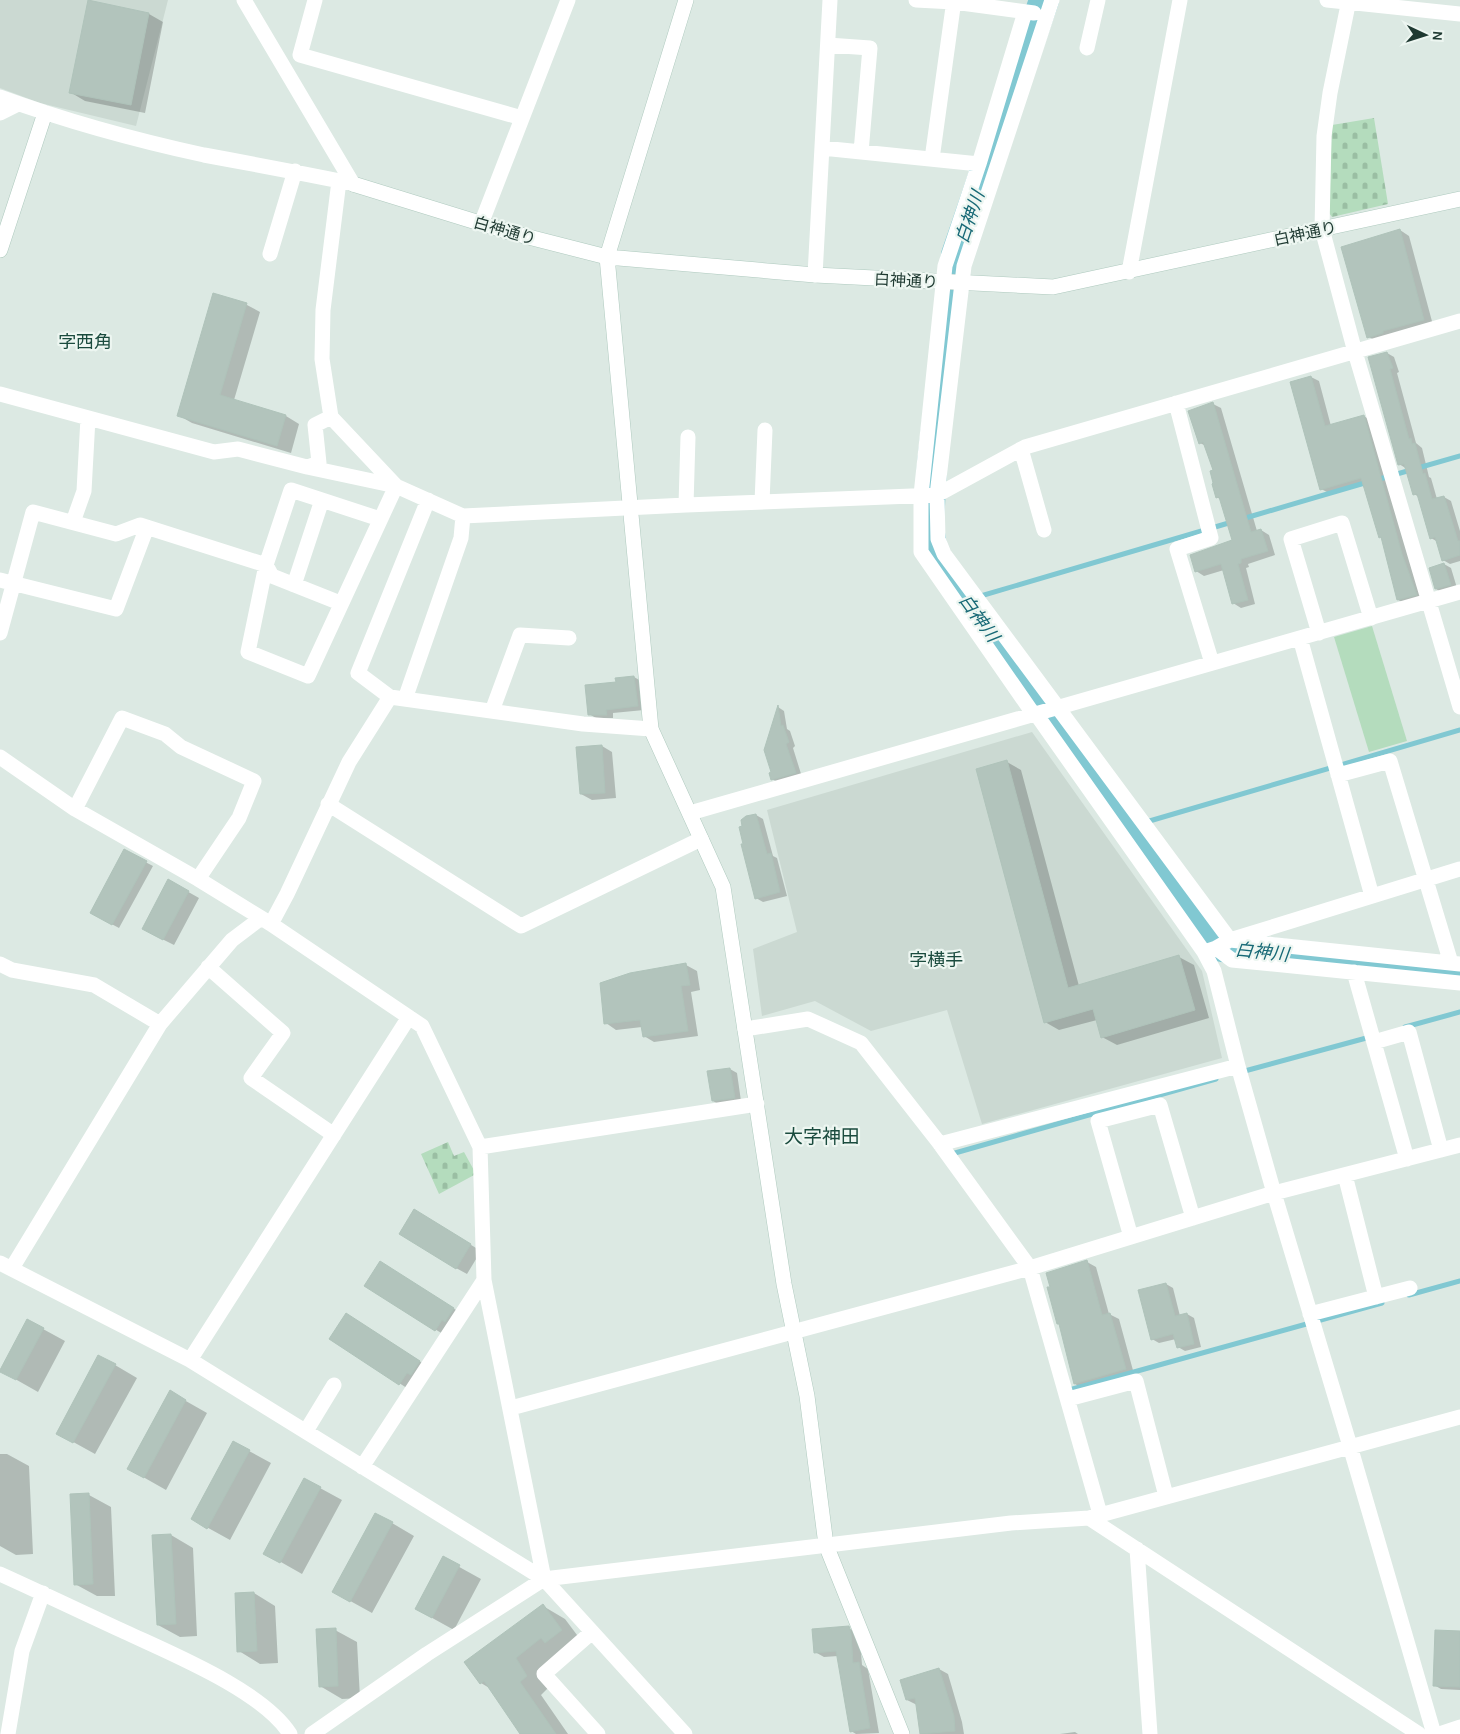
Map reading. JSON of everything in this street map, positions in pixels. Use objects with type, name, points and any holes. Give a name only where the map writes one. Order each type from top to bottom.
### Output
[{"type":"street","points":[[244,0],[347,182],[323,310],[322,359],[332,417],[396,486]]},
{"type":"street","points":[[315,0],[300,55],[522,118]]},
{"type":"street","points":[[481,224],[568,0]]},
{"type":"street","points":[[686,0],[607,257],[651,729],[723,887],[784,1284],[807,1396],[826,1545],[902,1734]]},
{"type":"street","points":[[815,274],[830,0]]},
{"type":"street","points":[[916,0],[954,1],[1037,14]]},
{"type":"street","points":[[953,283],[945,266],[978,164],[1037,14],[1052,0]]},
{"type":"street","points":[[1087,48],[1098,0]]},
{"type":"street","points":[[1129,272],[1180,0]]},
{"type":"street","points":[[1327,0],[1460,14]]},
{"type":"street","points":[[932,159],[954,1]]},
{"type":"street","points":[[1349,1],[1330,93],[1324,136],[1322,229],[1355,352],[1460,707]]},
{"type":"street","points":[[1037,14],[964,266],[953,283],[930,495],[921,552],[1032,712],[1036,714],[1210,950],[1238,1066],[1274,1193],[1434,1734]]},
{"type":"street","points":[[828,45],[870,48],[861,152]]},
{"type":"street","name":"白神通り","points":[[0,97],[98,128],[203,154],[347,182],[481,224],[607,257],[815,274],[1053,287],[1460,199]]},
{"type":"street","points":[[0,113],[18,104]]},
{"type":"street","points":[[0,250],[46,113]]},
{"type":"street","points":[[822,148],[978,164]]},
{"type":"street","points":[[270,254],[295,171]]},
{"type":"street","points":[[0,394],[214,452],[238,449],[307,467],[396,486],[464,516],[930,495],[1021,449],[1460,321]]},
{"type":"street","points":[[1176,403],[1211,538],[1177,548],[1212,663]]},
{"type":"street","points":[[307,467],[319,463],[315,425],[332,417]]},
{"type":"street","points":[[74,522],[84,491],[88,418]]},
{"type":"street","points":[[762,502],[766,430]]},
{"type":"street","points":[[686,505],[688,437]]},
{"type":"street","points":[[1021,449],[1044,530]]},
{"type":"street","points":[[380,519],[291,490],[266,565],[248,652],[308,676],[340,603],[396,486]]},
{"type":"street","points":[[930,495],[938,539],[944,554],[1230,940],[1455,963],[1426,879],[1390,761],[1338,775]]},
{"type":"street","points":[[294,585],[322,500]]},
{"type":"street","points":[[428,500],[358,673],[397,698],[583,724],[651,729]]},
{"type":"street","points":[[0,633],[7,582],[33,512],[116,534],[140,524],[266,565],[272,576],[340,603]]},
{"type":"street","points":[[464,516],[461,538],[397,698],[349,762],[287,894],[266,921],[232,940],[160,1024],[6,1266],[190,1360],[544,1579],[685,1734]]},
{"type":"street","points":[[1319,633],[1291,539],[1342,523],[1371,618]]},
{"type":"street","points":[[7,582],[116,609],[147,527]]},
{"type":"street","points":[[690,813],[1460,592]]},
{"type":"street","points":[[492,712],[520,635],[569,638]]},
{"type":"street","points":[[1300,638],[1372,896]]},
{"type":"street","points":[[75,809],[122,718],[165,734],[181,747],[254,781],[239,818],[198,879]]},
{"type":"street","points":[[2,764],[266,921],[422,1026],[480,1146],[484,1280],[544,1579]]},
{"type":"street","points":[[328,804],[521,926],[701,839]]},
{"type":"street","points":[[1210,950],[1230,940],[1460,869]]},
{"type":"street","points":[[1210,950],[1232,960],[1460,983]]},
{"type":"street","points":[[0,964],[12,970],[94,985],[160,1024]]},
{"type":"street","points":[[208,967],[283,1033],[251,1078],[334,1134]]},
{"type":"street","points":[[1354,972],[1407,1159]]},
{"type":"street","points":[[190,1360],[409,1017]]},
{"type":"street","points":[[745,1029],[808,1019],[861,1043],[940,1144],[1030,1268],[1068,1399],[1095,1516],[1137,1549],[1419,1734]]},
{"type":"street","points":[[1374,1042],[1409,1032],[1440,1150]]},
{"type":"street","points":[[940,1144],[1238,1066]]},
{"type":"street","points":[[480,1146],[757,1104]]},
{"type":"street","points":[[1131,1237],[1098,1122],[1160,1105],[1193,1218]]},
{"type":"street","points":[[511,1408],[1030,1268],[1274,1193],[1460,1145]]},
{"type":"street","points":[[1345,1175],[1376,1297]]},
{"type":"street","points":[[362,1467],[484,1280]]},
{"type":"street","points":[[1310,1314],[1410,1288]]},
{"type":"street","points":[[1068,1399],[1136,1381],[1166,1496]]},
{"type":"street","points":[[306,1431],[334,1385]]},
{"type":"street","points":[[312,1734],[427,1654],[544,1579],[1011,1522],[1095,1516],[1460,1416]]},
{"type":"street","points":[[1137,1549],[1150,1734]]},
{"type":"street","points":[[0,1574],[185,1660],[231,1685],[268,1709],[290,1734]]},
{"type":"street","points":[[8,1734],[22,1651],[43,1593]]},
{"type":"street","points":[[592,1632],[544,1674],[598,1734]]},
{"type":"street","points":[[1439,1734],[1460,1727]]},
{"type":"shaded area","points":[[0,0],[168,0],[136,126],[40,103],[0,88]]},
{"type":"shaded area","points":[[1032,732],[1202,971],[1222,1058],[982,1124],[947,1010],[871,1031],[815,1001],[762,1016],[753,949],[797,932],[767,810]]},
{"type":"green space","points":[[1374,118],[1388,204],[1332,217],[1329,213],[1332,125]]},
{"type":"green space","points":[[1372,626],[1407,741],[1369,752],[1334,637]]},
{"type":"green space","points":[[448,1142],[454,1156],[464,1152],[476,1174],[439,1194],[421,1154]]},
{"type":"building","points":[[88,0],[149,13],[131,105],[69,93]]},
{"type":"building","points":[[1400,229],[1424,320],[1383,331],[1383,333],[1367,338],[1341,247]]},
{"type":"building","points":[[213,293],[247,303],[220,395],[286,415],[277,446],[177,416]]},
{"type":"building","points":[[1387,352],[1393,368],[1390,369],[1409,439],[1411,438],[1412,444],[1415,443],[1432,499],[1444,496],[1458,541],[1460,541],[1460,555],[1442,561],[1435,537],[1430,539],[1417,494],[1413,495],[1404,464],[1398,465],[1368,357]]},
{"type":"building","points":[[1311,376],[1325,426],[1364,415],[1402,554],[1417,595],[1397,600],[1381,537],[1379,538],[1361,478],[1320,490],[1290,382]]},
{"type":"building","points":[[1213,402],[1251,532],[1261,529],[1268,551],[1241,559],[1241,563],[1238,564],[1248,600],[1232,604],[1221,564],[1195,572],[1190,555],[1232,540],[1219,497],[1216,498],[1212,484],[1210,471],[1213,470],[1203,442],[1199,444],[1188,411]]},
{"type":"building","points":[[1444,563],[1451,585],[1435,589],[1429,568]]},
{"type":"building","points":[[634,676],[638,706],[606,710],[607,715],[588,715],[585,685],[616,682],[615,678]]},
{"type":"building","points":[[778,705],[781,726],[783,725],[789,742],[786,744],[796,773],[771,780],[769,773],[771,772],[764,750]]},
{"type":"building","points":[[602,745],[605,793],[580,794],[576,747]]},
{"type":"building","points":[[1007,760],[1068,988],[1179,955],[1195,1010],[1101,1038],[1093,1009],[1044,1023],[976,769]]},
{"type":"building","points":[[756,814],[767,854],[771,853],[780,892],[755,899],[741,844],[743,844],[739,827],[742,826],[741,820],[746,816]]},
{"type":"building","points":[[124,849],[147,861],[112,925],[90,913]]},
{"type":"building","points":[[168,879],[189,891],[163,940],[142,929]]},
{"type":"building","points":[[686,963],[690,985],[681,986],[688,1031],[643,1037],[640,1020],[604,1024],[600,983],[630,973]]},
{"type":"building","points":[[730,1068],[735,1098],[712,1101],[707,1071]]},
{"type":"building","points":[[414,1209],[471,1244],[456,1269],[399,1234]]},
{"type":"building","points":[[1087,1260],[1102,1315],[1110,1313],[1126,1369],[1074,1384],[1059,1324],[1057,1324],[1047,1287],[1050,1287],[1046,1273]]},
{"type":"building","points":[[380,1261],[454,1308],[445,1322],[442,1320],[435,1331],[364,1286]]},
{"type":"building","points":[[1166,1283],[1175,1316],[1187,1313],[1194,1344],[1177,1348],[1173,1334],[1151,1340],[1138,1290]]},
{"type":"building","points":[[346,1313],[420,1361],[411,1375],[407,1373],[399,1385],[329,1339]]},
{"type":"building","points":[[27,1319],[44,1328],[16,1380],[0,1372],[0,1370]]},
{"type":"building","points":[[98,1355],[116,1364],[73,1443],[56,1434]]},
{"type":"building","points":[[170,1390],[186,1400],[144,1478],[127,1469]]},
{"type":"building","points":[[233,1441],[250,1450],[207,1529],[191,1519]]},
{"type":"building","points":[[304,1478],[321,1487],[280,1563],[263,1554]]},
{"type":"building","points":[[89,1493],[93,1584],[74,1585],[70,1494]]},
{"type":"building","points":[[375,1513],[393,1522],[350,1602],[332,1592]]},
{"type":"building","points":[[171,1534],[176,1624],[157,1625],[152,1535]]},
{"type":"building","points":[[443,1556],[460,1565],[432,1618],[415,1609]]},
{"type":"building","points":[[254,1592],[257,1651],[237,1652],[235,1593]]},
{"type":"building","points":[[543,1604],[562,1630],[545,1643],[541,1638],[516,1658],[527,1676],[520,1682],[556,1734],[520,1734],[484,1681],[480,1684],[464,1662]]},
{"type":"building","points":[[849,1626],[853,1663],[859,1662],[870,1728],[850,1732],[836,1651],[814,1653],[812,1629]]},
{"type":"building","points":[[336,1628],[338,1686],[319,1687],[316,1629]]},
{"type":"building","points":[[1435,1630],[1460,1631],[1460,1687],[1433,1686]]},
{"type":"building","points":[[939,1668],[954,1716],[955,1731],[920,1734],[915,1698],[906,1700],[900,1680]]},
{"type":"waterway","name":"白神川","points":[[1044,0],[956,255],[932,464],[929,527],[933,553],[1204,931],[1222,947],[1460,973]]},
{"type":"waterway","points":[[1376,480],[1460,456]]},
{"type":"waterway","points":[[1242,519],[1368,482]]},
{"type":"waterway","points":[[967,600],[1232,522]]},
{"type":"waterway","points":[[1129,827],[1460,730]]},
{"type":"waterway","points":[[1405,1027],[1460,1012]]},
{"type":"waterway","points":[[1241,1072],[1370,1037]]},
{"type":"waterway","points":[[955,1153],[1216,1079]]},
{"type":"waterway","points":[[1409,1295],[1460,1281]]},
{"type":"waterway","points":[[1069,1390],[1382,1303]]},
{"type":"district","name":"字西角","points":[[85,342]]},
{"type":"district","name":"字横手","points":[[936,960]]},
{"type":"district","name":"大字神田","points":[[822,1136]]}]
